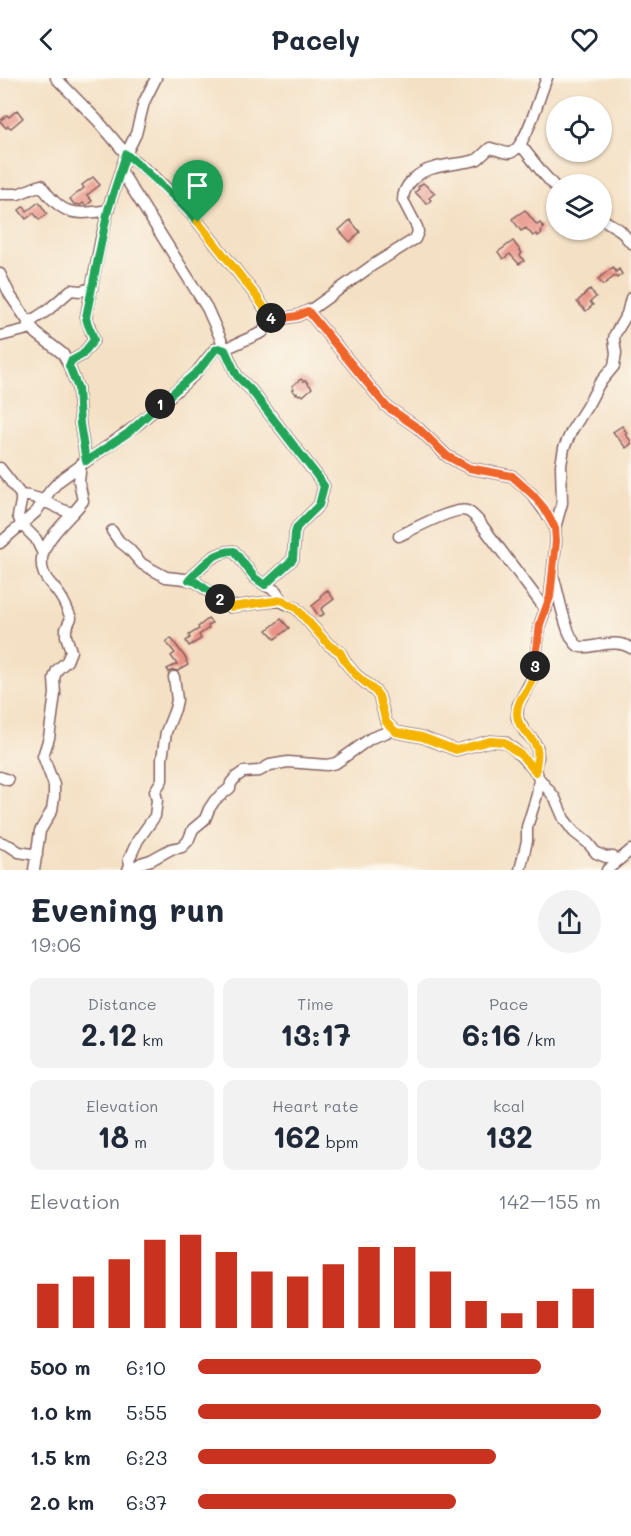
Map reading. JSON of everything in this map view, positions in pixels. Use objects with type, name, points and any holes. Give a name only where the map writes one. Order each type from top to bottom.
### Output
[{"type":"street","points":[[56,78],[99,122],[126,154],[154,177],[191,214],[257,297],[272,320]]},
{"type":"street","points":[[69,366],[71,361],[82,355],[94,340],[86,317],[108,210],[126,154],[136,134],[144,102],[156,78]]},
{"type":"street","points":[[0,543],[36,512],[50,490],[59,481],[137,425],[200,369],[215,350],[219,348],[225,350],[263,332],[266,324],[272,320],[297,316],[321,304],[373,265],[415,239],[418,232],[417,227],[403,200],[408,185],[430,168],[472,162],[490,148],[511,152],[515,150],[533,116],[547,78]]},
{"type":"street","points":[[520,144],[546,177]]},
{"type":"street","points":[[121,171],[207,308],[231,366],[240,380],[251,390],[324,486],[319,505],[297,527],[293,559],[265,585]]},
{"type":"street","points":[[0,194],[18,195],[41,184],[48,196],[69,212],[87,214],[108,210]]},
{"type":"street","points":[[612,225],[620,230],[631,243]]},
{"type":"street","points":[[0,274],[10,296],[30,325],[36,333],[63,354],[69,366],[78,388],[84,463],[79,481],[83,501],[59,526],[42,559],[44,575],[60,595],[71,618],[66,629],[71,651],[67,661],[57,670],[54,678],[55,694],[44,756],[54,785],[54,797],[52,810],[40,831],[34,870]]},
{"type":"street","points":[[0,336],[30,325],[71,290],[80,291],[92,288]]},
{"type":"street","points":[[520,870],[528,842],[527,827],[537,795],[538,775],[535,766],[538,757],[537,747],[519,723],[516,711],[533,677],[540,624],[550,597],[556,541],[555,528],[562,503],[561,465],[564,448],[599,384],[614,366],[615,334],[627,314],[631,298]]},
{"type":"street","points":[[308,311],[386,406],[418,428],[447,456],[469,468],[512,476],[544,508],[555,528]]},
{"type":"street","points":[[0,468],[21,495],[18,516],[22,525],[36,539],[43,554]]},
{"type":"street","points":[[21,495],[44,500],[73,513]]},
{"type":"street","points":[[399,536],[449,513],[466,510],[478,520],[546,610]]},
{"type":"street","points":[[112,531],[142,564],[166,577],[196,582],[231,607],[282,600]]},
{"type":"street","points":[[189,580],[205,562],[225,551],[234,551],[255,578],[276,591],[282,600],[296,608],[329,645],[340,652],[355,674],[375,691],[379,696],[386,722],[392,729],[456,750],[490,741],[504,742],[522,756],[538,775],[555,798],[564,819],[574,832],[584,839],[596,853],[613,857],[618,861]]},
{"type":"street","points":[[552,573],[565,622],[574,643],[579,647],[618,644],[631,648]]},
{"type":"street","points":[[129,870],[129,859],[138,840],[155,816],[157,800],[155,791],[162,780],[166,732],[177,700],[174,677]]},
{"type":"street","points":[[129,870],[171,849],[182,847],[188,841],[193,828],[205,819],[210,806],[230,788],[233,780],[241,773],[259,771],[270,765],[288,762],[327,765],[336,763],[370,738],[392,729]]},
{"type":"street","points":[[0,842],[19,852],[37,855]]},
{"type":"street","points":[[607,870],[631,850]]},
{"type":"building","points":[[17,110],[23,118],[11,128],[8,126],[6,128],[0,121]]},
{"type":"building","points":[[93,177],[100,185],[87,195],[92,201],[87,205],[74,204],[70,199],[84,188],[82,185]]},
{"type":"building","points":[[423,183],[435,193],[429,198],[431,200],[427,204],[415,192]]},
{"type":"building","points":[[39,202],[47,214],[39,220],[34,213],[26,219],[19,210],[24,206],[27,211]]},
{"type":"building","points":[[525,210],[537,225],[540,223],[544,228],[538,236],[537,234],[533,236],[526,228],[521,231],[512,219]]},
{"type":"building","points":[[350,220],[360,232],[350,242],[339,230]]},
{"type":"building","points":[[513,241],[522,253],[520,255],[524,261],[519,264],[510,254],[503,259],[498,252]]},
{"type":"building","points":[[613,267],[616,272],[619,269],[622,274],[603,285],[598,279]]},
{"type":"building","points":[[590,289],[596,297],[590,302],[593,305],[586,311],[577,302]]},
{"type":"building","points":[[301,379],[312,388],[303,396],[292,390],[294,389],[292,386]]},
{"type":"building","points":[[622,426],[631,441],[626,448],[613,432]]},
{"type":"building","points":[[327,590],[334,599],[321,609],[324,614],[319,617],[312,606],[322,598],[320,596]]},
{"type":"building","points":[[208,619],[212,623],[208,626],[209,628],[199,635],[201,639],[189,646],[186,641],[190,638],[189,635],[199,629],[198,627]]},
{"type":"building","points":[[281,619],[289,628],[275,639],[267,630]]},
{"type":"building","points":[[171,638],[187,660],[188,665],[178,671],[169,672],[167,669],[177,664],[171,656],[175,653],[166,642]]},
{"type":"route","points":[[126,154],[163,185],[198,222],[257,297],[272,320],[297,316],[308,311],[386,406],[418,428],[447,456],[469,468],[512,476],[544,508],[555,528],[556,541],[550,597],[540,624],[533,677],[516,711],[519,723],[537,747],[536,772],[510,745],[498,740],[456,750],[422,737],[396,732],[386,722],[379,696],[375,691],[355,674],[340,652],[329,645],[296,608],[282,600],[231,607],[196,582],[189,580],[205,562],[225,551],[234,551],[255,578],[265,585],[293,559],[297,527],[319,505],[324,486],[251,390],[240,380],[225,350],[219,348],[212,352],[200,369],[137,425],[86,461],[80,424],[78,388],[69,366],[71,361],[82,355],[94,340],[86,323],[86,317],[108,210],[126,154]]}]
